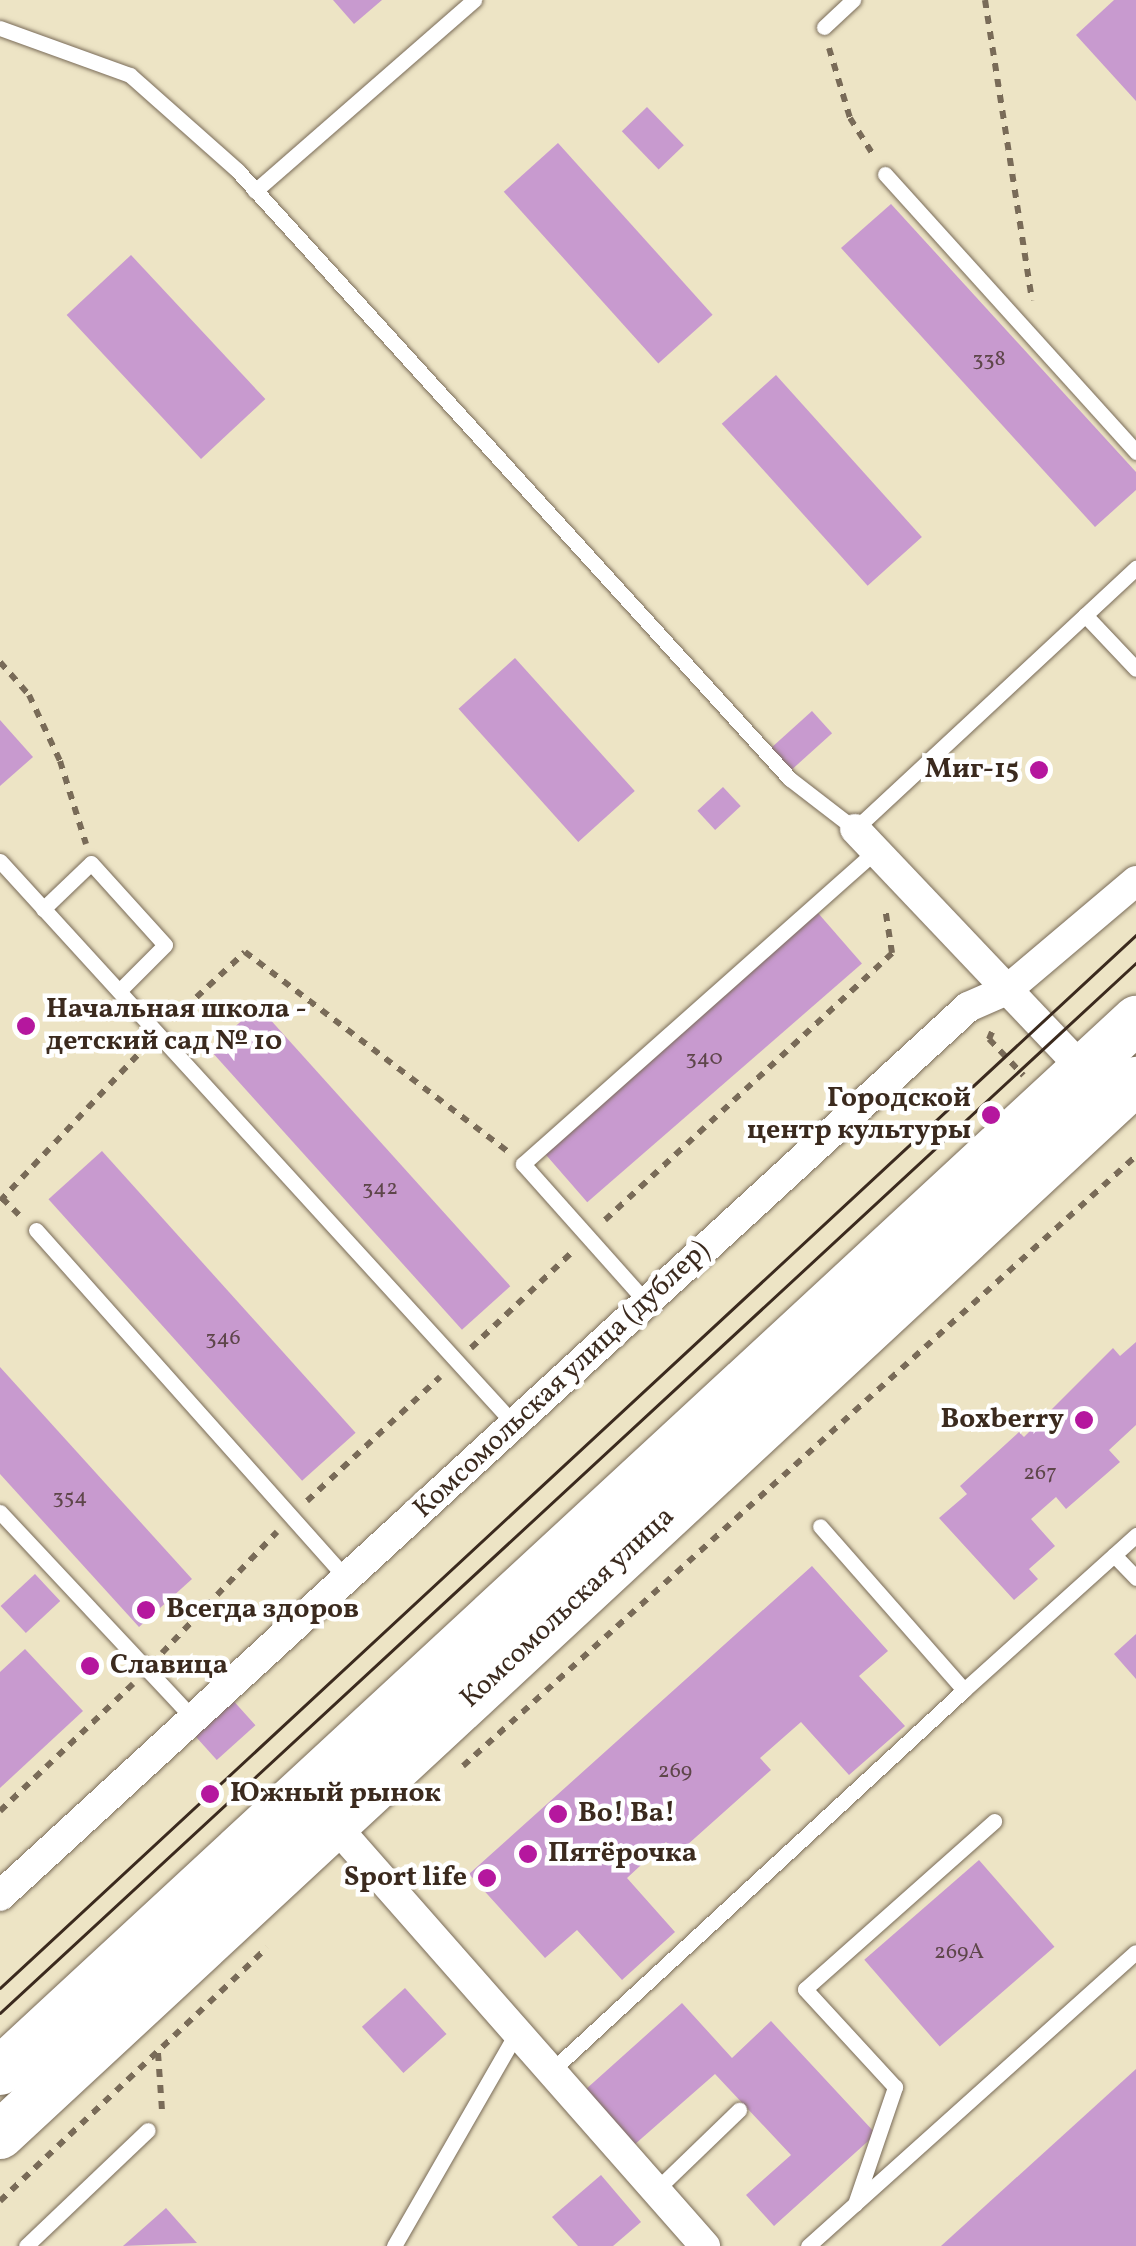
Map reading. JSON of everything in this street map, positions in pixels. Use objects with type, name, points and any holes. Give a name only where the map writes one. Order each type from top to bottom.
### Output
[{"type":"main road","name":"Комсомольская улица","points":[[0,2135],[319,1807],[1136,1020]]},
{"type":"main road","name":"Комсомольская улица","points":[[0,2071],[319,1807],[1136,1081]]},
{"type":"street","points":[[865,840],[1083,1069]]},
{"type":"street","name":"Комсомольская улица (дублер)","points":[[0,1896],[968,1007],[1007,990],[1136,881]]},
{"type":"street","points":[[319,1807],[549,2074],[704,2246]]},
{"type":"lane","points":[[255,191],[474,0]]},
{"type":"lane","points":[[824,27],[853,0]]},
{"type":"lane","points":[[0,28],[130,75],[255,191],[790,779],[865,840]]},
{"type":"lane","points":[[885,174],[1136,452]]},
{"type":"lane","points":[[646,1302],[524,1164],[865,840],[1136,568]]},
{"type":"lane","points":[[1086,614],[1136,668]]},
{"type":"lane","points":[[0,861],[514,1424]]},
{"type":"lane","points":[[43,908],[91,862],[165,946],[119,992]]},
{"type":"lane","points":[[36,1230],[346,1578]]},
{"type":"lane","points":[[0,1512],[194,1718]]},
{"type":"lane","points":[[820,1526],[964,1690]]},
{"type":"lane","points":[[549,2074],[1136,1536]]},
{"type":"lane","points":[[1114,1555],[1136,1578]]},
{"type":"lane","points":[[855,2204],[895,2087],[805,1989],[994,1822]]},
{"type":"lane","points":[[808,2246],[1136,1952]]},
{"type":"lane","points":[[394,2246],[516,2034]]},
{"type":"lane","points":[[655,2191],[740,2110]]},
{"type":"lane","points":[[26,2246],[148,2130]]},
{"type":"path","points":[[985,0],[1039,344]]},
{"type":"path","points":[[824,27],[850,118],[885,174]]},
{"type":"path","points":[[0,662],[28,694],[60,761],[91,862]]},
{"type":"path","points":[[0,1811],[146,1669],[291,1516],[892,954],[865,840]]},
{"type":"path","points":[[0,1201],[158,1034],[245,952],[524,1164]]},
{"type":"path","points":[[452,1776],[1136,1156]]},
{"type":"path","points":[[0,2201],[281,1934]]},
{"type":"path","points":[[148,2130],[162,2115],[158,2052]]},
{"type":"building","points":[[333,0],[382,0],[354,24]]},
{"type":"building","points":[[1114,0],[1136,0],[1136,101],[1076,35]]},
{"type":"building","points":[[647,107],[684,145],[659,169],[622,131]]},
{"type":"building","points":[[558,143],[713,315],[658,364],[504,192]]},
{"type":"building","points":[[891,204],[1136,472],[1136,490],[1095,527],[841,248]]},
{"type":"building","points":[[131,255],[265,399],[201,459],[67,315]]},
{"type":"building","points":[[776,375],[922,537],[868,586],[722,424]]},
{"type":"building","points":[[515,658],[635,791],[578,842],[459,709]]},
{"type":"building","points":[[812,711],[832,733],[790,771],[770,749]]},
{"type":"building","points":[[0,720],[33,757],[0,786]]},
{"type":"building","points":[[723,787],[741,806],[715,830],[697,811]]},
{"type":"building","points":[[818,913],[862,964],[587,1202],[543,1152]]},
{"type":"building","points":[[258,1006],[510,1286],[462,1330],[210,1049]]},
{"type":"building","points":[[102,1151],[356,1433],[302,1481],[48,1199]]},
{"type":"building","points":[[1136,1342],[1136,1425],[1109,1450],[1120,1462],[1066,1509],[1056,1497],[1031,1519],[1055,1546],[1029,1569],[1038,1579],[1014,1600],[939,1518],[967,1494],[960,1486],[1019,1432],[1024,1437],[1113,1348],[1120,1356]]},
{"type":"building","points":[[0,1367],[192,1579],[139,1627],[0,1474]]},
{"type":"building","points":[[812,1566],[888,1651],[859,1676],[905,1726],[849,1775],[801,1722],[760,1758],[771,1770],[677,1854],[666,1842],[627,1878],[675,1932],[622,1980],[577,1930],[545,1958],[469,1874]]},
{"type":"building","points":[[35,1574],[60,1601],[26,1633],[1,1606]]},
{"type":"building","points":[[1136,1634],[1136,1679],[1114,1654]]},
{"type":"building","points":[[25,1649],[83,1711],[0,1788],[0,1672]]},
{"type":"building","name":"Славица","points":[[93,1653],[103,1664],[87,1679],[77,1668]]},
{"type":"building","points":[[230,1697],[255,1725],[217,1760],[191,1732]]},
{"type":"building","points":[[979,1860],[1054,1947],[940,2047],[864,1960]]},
{"type":"building","points":[[405,1988],[446,2034],[403,2073],[362,2027]]},
{"type":"building","points":[[682,2003],[732,2058],[771,2021],[876,2134],[774,2226],[746,2195],[791,2155],[715,2074],[634,2145],[585,2090]]},
{"type":"building","points":[[1136,2069],[1136,2246],[941,2246]]},
{"type":"building","points":[[601,2175],[641,2222],[613,2246],[578,2246],[552,2217]]},
{"type":"building","points":[[166,2208],[197,2243],[123,2246]]},
{"type":"tram line","points":[[0,1988],[1136,935]]},
{"type":"tram line","points":[[0,2013],[1136,963]]},
{"type":"place","name":"Миг-15","points":[[1039,770]]},
{"type":"place","name":"Начальная школа - детский сад № 10","points":[[26,1026]]},
{"type":"place","name":"Городской центр культуры","points":[[991,1115]]},
{"type":"place","name":"Boxberry","points":[[1084,1420]]},
{"type":"place","name":"Всегда здоров","points":[[146,1610]]},
{"type":"place","name":"Славица","points":[[90,1666]]},
{"type":"place","name":"Южный рынок","points":[[210,1794]]},
{"type":"place","name":"Во! Ва!","points":[[558,1814]]},
{"type":"place","name":"Пятёрочка","points":[[528,1854]]},
{"type":"place","name":"Sport life","points":[[487,1878]]}]
